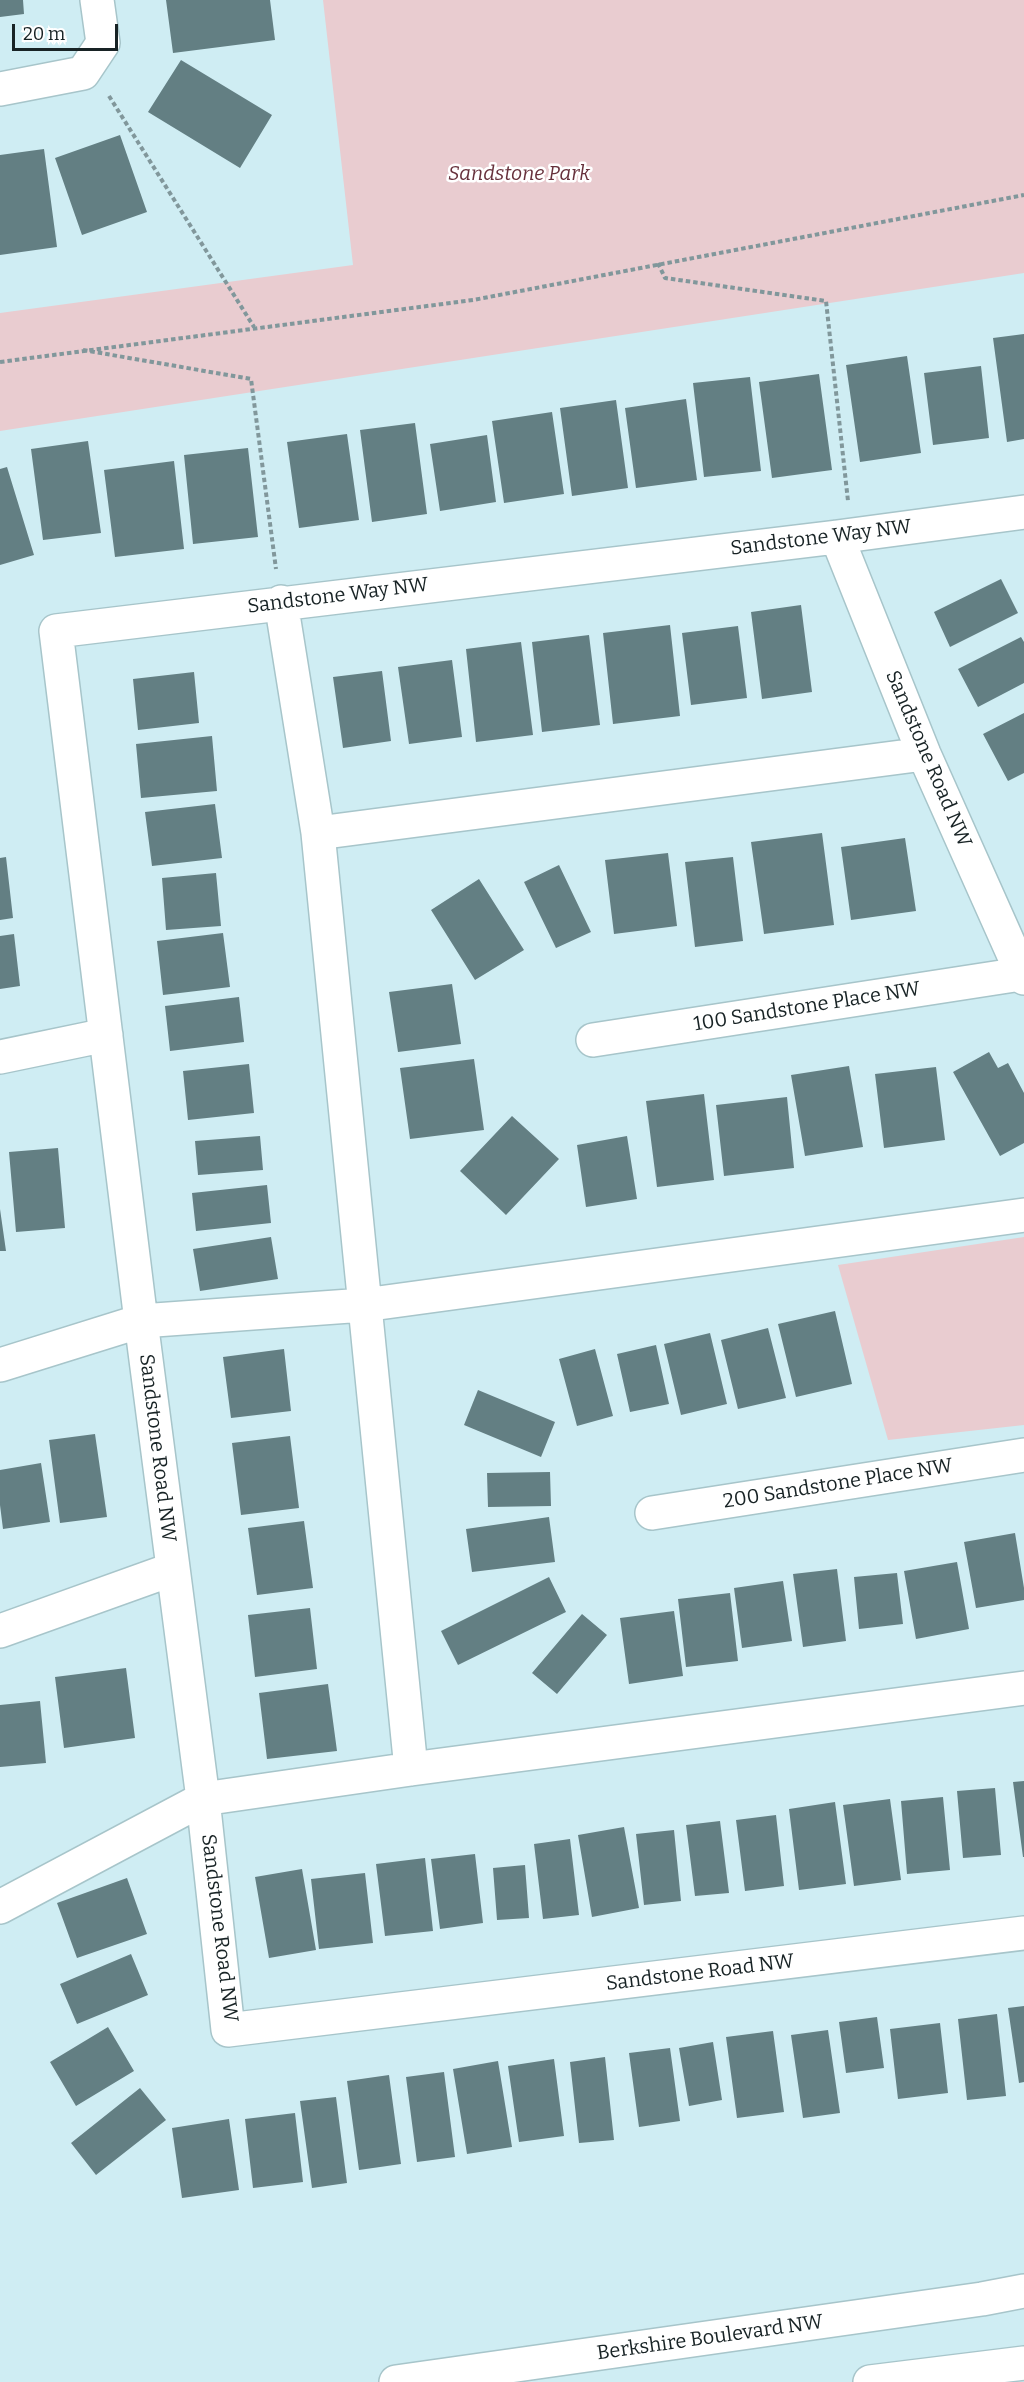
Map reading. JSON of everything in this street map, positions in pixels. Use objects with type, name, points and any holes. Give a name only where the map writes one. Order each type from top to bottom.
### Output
[{"type":"street","points":[[0,89],[83,73],[103,43],[97,0]]},
{"type":"street","name":"Sandstone Way NW","points":[[106,1035],[56,631],[837,537],[1024,512]]},
{"type":"street","name":"Sandstone Road NW","points":[[837,537],[924,754],[1023,976]]},
{"type":"street","points":[[281,603],[318,833],[411,1769]]},
{"type":"street","points":[[318,833],[924,754]]},
{"type":"street","name":"100 Sandstone Place NW","points":[[593,1040],[1023,976]]},
{"type":"street","points":[[0,1057],[106,1035]]},
{"type":"street","name":"Sandstone Road NW","points":[[106,1035],[203,1799],[228,2030],[1024,1933]]},
{"type":"street","points":[[0,1365],[141,1321],[364,1305],[1024,1215]]},
{"type":"street","name":"200 Sandstone Place NW","points":[[652,1513],[1024,1455]]},
{"type":"street","points":[[0,1631],[173,1569]]},
{"type":"street","points":[[0,1907],[203,1799],[411,1769],[1024,1688]]},
{"type":"street","name":"Berkshire Boulevard NW","points":[[396,2382],[982,2299],[1024,2291]]},
{"type":"street","points":[[870,2382],[1024,2363]]},
{"type":"path","points":[[83,73],[109,97],[254,327]]},
{"type":"path","points":[[0,362],[473,300],[1024,195]]},
{"type":"path","points":[[658,263],[665,278],[826,301],[849,500],[837,537]]},
{"type":"path","points":[[80,350],[251,379],[281,603]]},
{"type":"green space","name":"Sandstone Park","points":[[323,0],[1024,0],[1024,273],[0,431],[0,313],[353,265]]},
{"type":"green space","points":[[1024,1237],[1024,1425],[888,1440],[838,1265]]},
{"type":"building","points":[[0,0],[23,0],[24,14],[0,17]]},
{"type":"building","points":[[166,0],[270,0],[275,40],[173,53]]},
{"type":"building","points":[[181,60],[272,115],[240,168],[148,112]]},
{"type":"building","points":[[120,135],[147,212],[82,235],[55,158]]},
{"type":"building","points":[[44,149],[57,247],[0,255],[0,155]]},
{"type":"building","points":[[1024,334],[1024,439],[1007,442],[993,338]]},
{"type":"building","points":[[907,356],[921,453],[860,462],[846,365]]},
{"type":"building","points":[[981,366],[989,438],[933,445],[924,373]]},
{"type":"building","points":[[819,374],[832,470],[772,478],[759,382]]},
{"type":"building","points":[[750,377],[761,471],[704,477],[693,383]]},
{"type":"building","points":[[686,399],[697,480],[636,488],[625,408]]},
{"type":"building","points":[[616,400],[628,488],[572,496],[560,408]]},
{"type":"building","points":[[552,412],[564,494],[504,503],[492,421]]},
{"type":"building","points":[[415,423],[427,514],[372,522],[360,430]]},
{"type":"building","points":[[347,434],[359,520],[299,528],[287,442]]},
{"type":"building","points":[[487,435],[496,502],[440,511],[430,444]]},
{"type":"building","points":[[88,441],[101,533],[43,540],[31,449]]},
{"type":"building","points":[[248,448],[258,537],[193,544],[184,455]]},
{"type":"building","points":[[174,461],[184,549],[115,557],[104,470]]},
{"type":"building","points":[[7,467],[34,555],[0,565],[0,469]]},
{"type":"building","points":[[1001,579],[1018,613],[950,647],[934,612]]},
{"type":"building","points":[[801,605],[812,692],[762,699],[751,612]]},
{"type":"building","points":[[670,625],[680,716],[613,724],[603,633]]},
{"type":"building","points":[[738,626],[747,698],[691,705],[682,633]]},
{"type":"building","points":[[589,635],[600,725],[542,732],[532,642]]},
{"type":"building","points":[[1021,637],[1024,642],[1024,683],[978,707],[958,669]]},
{"type":"building","points":[[521,642],[533,735],[476,742],[466,649]]},
{"type":"building","points":[[452,660],[462,737],[409,744],[398,667]]},
{"type":"building","points":[[382,671],[391,741],[343,748],[333,677]]},
{"type":"building","points":[[194,672],[199,723],[138,730],[133,679]]},
{"type":"building","points":[[1024,713],[1024,773],[1008,781],[983,734]]},
{"type":"building","points":[[212,736],[217,791],[141,798],[136,744]]},
{"type":"building","points":[[215,804],[222,858],[152,866],[145,812]]},
{"type":"building","points":[[822,833],[834,925],[764,934],[751,842]]},
{"type":"building","points":[[905,838],[916,911],[851,920],[841,847]]},
{"type":"building","points":[[668,853],[677,926],[614,934],[605,860]]},
{"type":"building","points":[[6,857],[13,918],[0,920],[0,858]]},
{"type":"building","points":[[733,857],[743,941],[695,947],[685,862]]},
{"type":"building","points":[[559,865],[591,932],[556,948],[524,882]]},
{"type":"building","points":[[216,873],[221,926],[166,930],[162,878]]},
{"type":"building","points":[[479,879],[524,950],[475,980],[431,910]]},
{"type":"building","points":[[223,933],[230,987],[163,995],[157,941]]},
{"type":"building","points":[[14,934],[20,986],[0,989],[0,936]]},
{"type":"building","points":[[452,984],[461,1044],[398,1052],[389,992]]},
{"type":"building","points":[[239,997],[244,1042],[170,1051],[165,1006]]},
{"type":"building","points":[[989,1052],[998,1068],[1008,1063],[1024,1093],[1024,1143],[1000,1156],[953,1072]]},
{"type":"building","points":[[474,1059],[484,1130],[410,1139],[400,1068]]},
{"type":"building","points":[[249,1064],[254,1113],[188,1120],[183,1071]]},
{"type":"building","points":[[849,1066],[863,1147],[805,1156],[791,1075]]},
{"type":"building","points":[[936,1067],[945,1140],[884,1148],[875,1074]]},
{"type":"building","points":[[704,1094],[714,1180],[657,1187],[646,1101]]},
{"type":"building","points":[[787,1097],[794,1168],[724,1176],[716,1105]]},
{"type":"building","points":[[512,1116],[559,1159],[506,1215],[460,1171]]},
{"type":"building","points":[[260,1136],[263,1170],[198,1175],[195,1141]]},
{"type":"building","points":[[627,1136],[637,1199],[586,1207],[577,1145]]},
{"type":"building","points":[[58,1148],[65,1228],[16,1232],[9,1152]]},
{"type":"building","points":[[267,1185],[271,1223],[196,1231],[192,1193]]},
{"type":"building","points":[[0,1209],[6,1251],[0,1251]]},
{"type":"building","points":[[271,1237],[278,1279],[200,1291],[193,1249]]},
{"type":"building","points":[[835,1311],[852,1384],[796,1397],[778,1324]]},
{"type":"building","points":[[768,1328],[786,1398],[738,1409],[721,1340]]},
{"type":"building","points":[[710,1333],[727,1404],[681,1415],[664,1344]]},
{"type":"building","points":[[656,1345],[669,1404],[630,1412],[617,1354]]},
{"type":"building","points":[[284,1349],[291,1411],[231,1418],[223,1357]]},
{"type":"building","points":[[595,1349],[613,1416],[577,1426],[559,1359]]},
{"type":"building","points":[[478,1390],[555,1422],[541,1457],[464,1425]]},
{"type":"building","points":[[95,1434],[107,1517],[60,1523],[49,1440]]},
{"type":"building","points":[[290,1436],[299,1508],[241,1515],[232,1443]]},
{"type":"building","points":[[41,1463],[50,1522],[3,1529],[0,1470]]},
{"type":"building","points":[[550,1472],[551,1506],[488,1507],[487,1473]]},
{"type":"building","points":[[549,1517],[555,1562],[472,1572],[466,1529]]},
{"type":"building","points":[[304,1521],[313,1588],[257,1595],[248,1528]]},
{"type":"building","points":[[1015,1533],[1024,1600],[976,1608],[964,1542]]},
{"type":"building","points":[[957,1562],[969,1629],[916,1639],[904,1571]]},
{"type":"building","points":[[837,1569],[846,1641],[803,1647],[793,1574]]},
{"type":"building","points":[[897,1573],[903,1624],[859,1629],[854,1577]]},
{"type":"building","points":[[549,1577],[566,1612],[458,1665],[441,1631]]},
{"type":"building","points":[[783,1581],[792,1641],[742,1648],[734,1588]]},
{"type":"building","points":[[730,1593],[738,1661],[686,1667],[678,1599]]},
{"type":"building","points":[[310,1608],[317,1669],[255,1677],[248,1615]]},
{"type":"building","points":[[674,1611],[683,1676],[629,1684],[620,1618]]},
{"type":"building","points":[[582,1614],[607,1635],[557,1694],[532,1673]]},
{"type":"building","points":[[126,1668],[135,1738],[64,1748],[55,1677]]},
{"type":"building","points":[[328,1684],[337,1751],[267,1759],[259,1693]]},
{"type":"building","points":[[40,1701],[46,1763],[0,1767],[0,1705]]},
{"type":"building","points":[[1024,1781],[1024,1857],[1023,1857],[1013,1782]]},
{"type":"building","points":[[995,1788],[1001,1855],[963,1858],[957,1791]]},
{"type":"building","points":[[943,1797],[950,1870],[907,1874],[901,1801]]},
{"type":"building","points":[[890,1799],[901,1880],[854,1886],[843,1805]]},
{"type":"building","points":[[835,1802],[846,1884],[799,1890],[789,1809]]},
{"type":"building","points":[[776,1815],[784,1886],[745,1891],[736,1820]]},
{"type":"building","points":[[720,1821],[729,1893],[695,1896],[686,1825]]},
{"type":"building","points":[[624,1827],[639,1908],[592,1917],[578,1835]]},
{"type":"building","points":[[674,1830],[681,1901],[644,1905],[636,1834]]},
{"type":"building","points":[[570,1839],[579,1915],[543,1919],[534,1844]]},
{"type":"building","points":[[475,1854],[483,1923],[440,1929],[431,1859]]},
{"type":"building","points":[[425,1858],[433,1931],[385,1936],[376,1864]]},
{"type":"building","points":[[525,1865],[529,1918],[497,1920],[493,1868]]},
{"type":"building","points":[[302,1869],[316,1950],[269,1958],[255,1877]]},
{"type":"building","points":[[365,1873],[373,1943],[319,1949],[311,1879]]},
{"type":"building","points":[[127,1878],[147,1934],[77,1958],[57,1903]]},
{"type":"building","points":[[131,1954],[148,1995],[77,2024],[60,1984]]},
{"type":"building","points":[[1024,2006],[1024,2082],[1019,2083],[1008,2008]]},
{"type":"building","points":[[997,2014],[1006,2096],[967,2100],[958,2019]]},
{"type":"building","points":[[877,2017],[884,2068],[846,2073],[839,2022]]},
{"type":"building","points":[[940,2023],[948,2093],[898,2099],[890,2029]]},
{"type":"building","points":[[108,2027],[134,2071],[76,2106],[50,2062]]},
{"type":"building","points":[[828,2030],[840,2113],[803,2118],[791,2035]]},
{"type":"building","points":[[773,2031],[784,2112],[737,2118],[726,2037]]},
{"type":"building","points":[[713,2042],[722,2100],[689,2106],[679,2048]]},
{"type":"building","points":[[670,2048],[680,2121],[639,2127],[629,2053]]},
{"type":"building","points":[[605,2057],[614,2140],[579,2143],[570,2062]]},
{"type":"building","points":[[554,2059],[564,2136],[519,2142],[508,2066]]},
{"type":"building","points":[[498,2061],[512,2147],[467,2154],[453,2069]]},
{"type":"building","points":[[444,2072],[455,2157],[417,2162],[406,2077]]},
{"type":"building","points":[[389,2075],[401,2164],[359,2170],[347,2081]]},
{"type":"building","points":[[140,2088],[166,2120],[96,2175],[71,2143]]},
{"type":"building","points":[[336,2097],[347,2183],[312,2188],[300,2101]]},
{"type":"building","points":[[295,2113],[303,2182],[253,2188],[245,2119]]},
{"type":"building","points":[[229,2119],[239,2190],[182,2198],[172,2128]]}]
